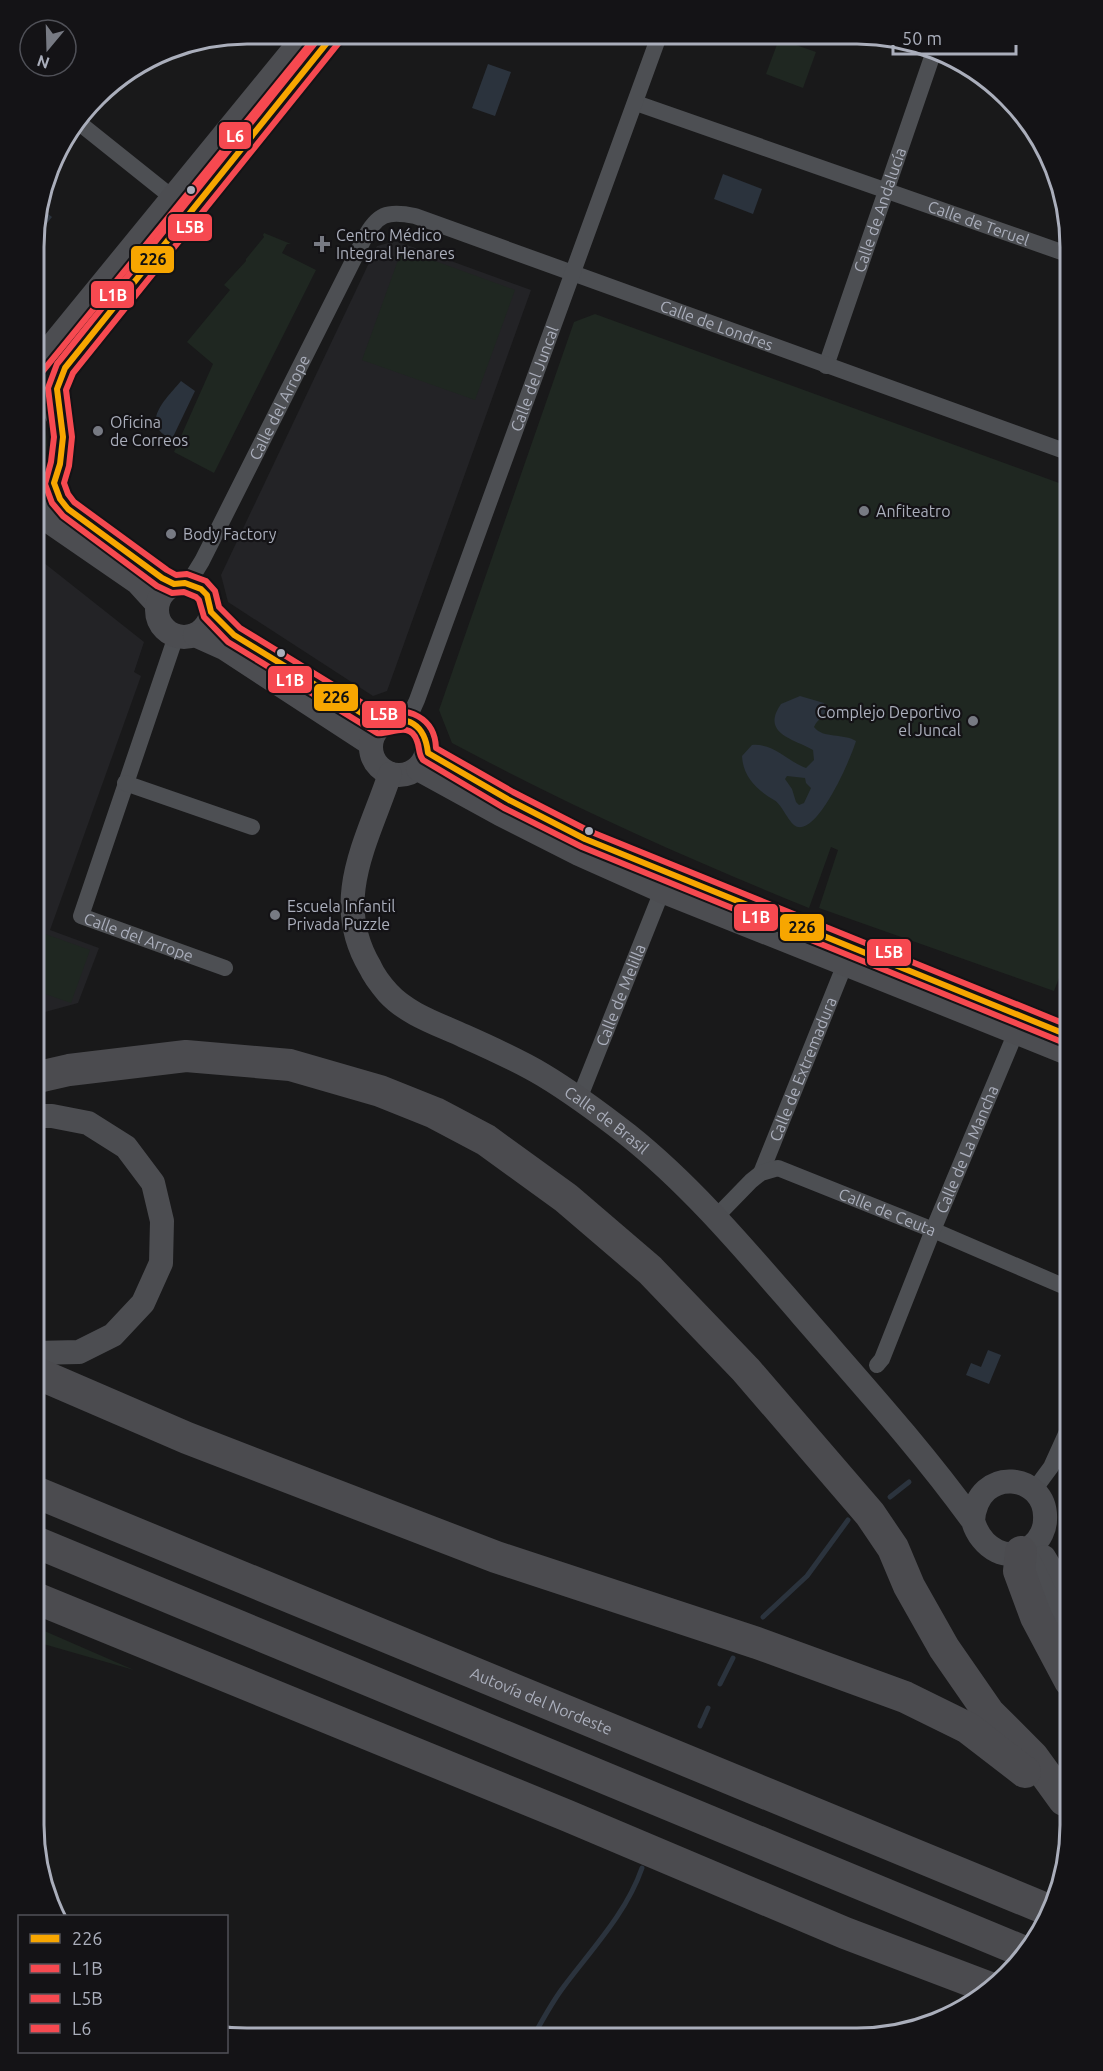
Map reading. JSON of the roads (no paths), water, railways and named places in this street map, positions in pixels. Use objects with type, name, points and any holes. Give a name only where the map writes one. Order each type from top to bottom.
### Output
[{"type":"highway","points":[[44,1076],[69,1070],[186,1056],[290,1065],[380,1090],[435,1113],[486,1140],[567,1198],[650,1270],[746,1370],[870,1514],[893,1548],[909,1586],[944,1648],[989,1713],[1033,1757],[1059,1791]]},
{"type":"highway","points":[[44,1377],[187,1438],[496,1557],[757,1644],[904,1697],[968,1728],[1059,1796]]},
{"type":"highway","name":"Autovía del Nordeste","points":[[44,1496],[1041,1907]]},
{"type":"highway","points":[[44,1546],[1017,1949]]},
{"type":"highway","points":[[1029,1546],[1019,1571],[1036,1617],[1059,1661]]},
{"type":"highway","points":[[44,1602],[568,1816],[845,1933],[980,1984]]},
{"type":"street","points":[[44,355],[298,44]]},
{"type":"street","points":[[44,499],[54,483],[60,464],[63,437],[57,389],[65,368],[326,44]]},
{"type":"street","name":"Calle del Juncal","points":[[408,720],[656,44]]},
{"type":"street","name":"Calle de Andalucía","points":[[826,366],[932,58]]},
{"type":"street","name":"Calle de Teruel","points":[[636,103],[1060,252]]},
{"type":"street","points":[[84,127],[173,198]]},
{"type":"street","name":"Calle de Londres","points":[[369,229],[384,214],[397,212],[406,214],[1060,449]]},
{"type":"street","name":"Calle del Arrope","points":[[179,584],[195,574],[202,561],[369,229]]},
{"type":"street","points":[[44,399],[60,419]]},
{"type":"street","points":[[54,483],[60,499],[68,508],[147,568],[179,584],[193,585],[207,595],[211,612],[209,621],[203,629],[186,635]]},
{"type":"street","points":[[44,517],[137,582],[157,604]]},
{"type":"street","points":[[179,584],[166,589],[157,604],[156,612],[163,627],[224,648],[376,734]]},
{"type":"street","points":[[211,612],[234,635],[376,734]]},
{"type":"street","name":"Calle del Arrope","points":[[186,635],[125,783],[81,916],[225,968]]},
{"type":"street","points":[[395,719],[408,720],[419,727],[426,738],[423,761],[409,774],[399,776],[390,774],[378,766],[372,756],[376,734],[395,719]]},
{"type":"street","points":[[423,761],[530,829],[665,883],[1060,1032]]},
{"type":"street","name":"Calle de Brasil","points":[[390,774],[357,867],[352,890],[353,929],[369,967],[388,993],[425,1018],[542,1075],[630,1137],[660,1163],[715,1218],[940,1475],[973,1521]]},
{"type":"street","points":[[125,783],[252,827]]},
{"type":"street","points":[[665,883],[845,964],[1059,1050]]},
{"type":"street","name":"Calle de Melilla","points":[[579,1099],[665,883]]},
{"type":"street","name":"Calle de Extremadura","points":[[761,1173],[845,964]]},
{"type":"street","name":"Calle de La Mancha","points":[[877,1365],[882,1359],[1016,1032]]},
{"type":"street","points":[[44,1116],[88,1123],[126,1147],[153,1183],[162,1221],[161,1263],[143,1303],[113,1335],[79,1352],[44,1353]]},
{"type":"street","name":"Calle de Ceuta","points":[[761,1173],[778,1168],[933,1230],[1059,1284]]},
{"type":"street","points":[[715,1218],[761,1173]]},
{"type":"street","points":[[1034,1490],[1051,1467],[1059,1449]]},
{"type":"street","points":[[940,1475],[965,1484],[988,1488]]},
{"type":"street","points":[[1011,1481],[1034,1490],[1045,1511],[1045,1523],[1029,1546],[1008,1554],[996,1551],[985,1544],[977,1534],[973,1521],[977,1503],[988,1488],[1011,1481]]},
{"type":"street","points":[[1029,1546],[1044,1557],[1059,1583]]},
{"type":"street","points":[[1029,1546],[1045,1594],[1059,1616]]},
{"type":"waterway","points":[[890,1497],[909,1482]]},
{"type":"waterway","points":[[763,1617],[807,1576],[848,1520]]},
{"type":"waterway","points":[[720,1684],[733,1658]]},
{"type":"waterway","points":[[700,1726],[708,1708]]},
{"type":"waterway","points":[[538,2028],[558,1995],[627,1901],[642,1868]]},
{"type":"place","name":"Centro Médico Integral Henares","points":[[322,244]]},
{"type":"place","name":"Oficina de Correos","points":[[98,431]]},
{"type":"place","name":"Anfiteatro","points":[[864,511]]},
{"type":"place","name":"Body Factory","points":[[171,534]]},
{"type":"place","name":"Complejo Deportivo el Juncal","points":[[973,721]]},
{"type":"place","name":"Escuela Infantil Privada Puzzle","points":[[275,915]]}]
